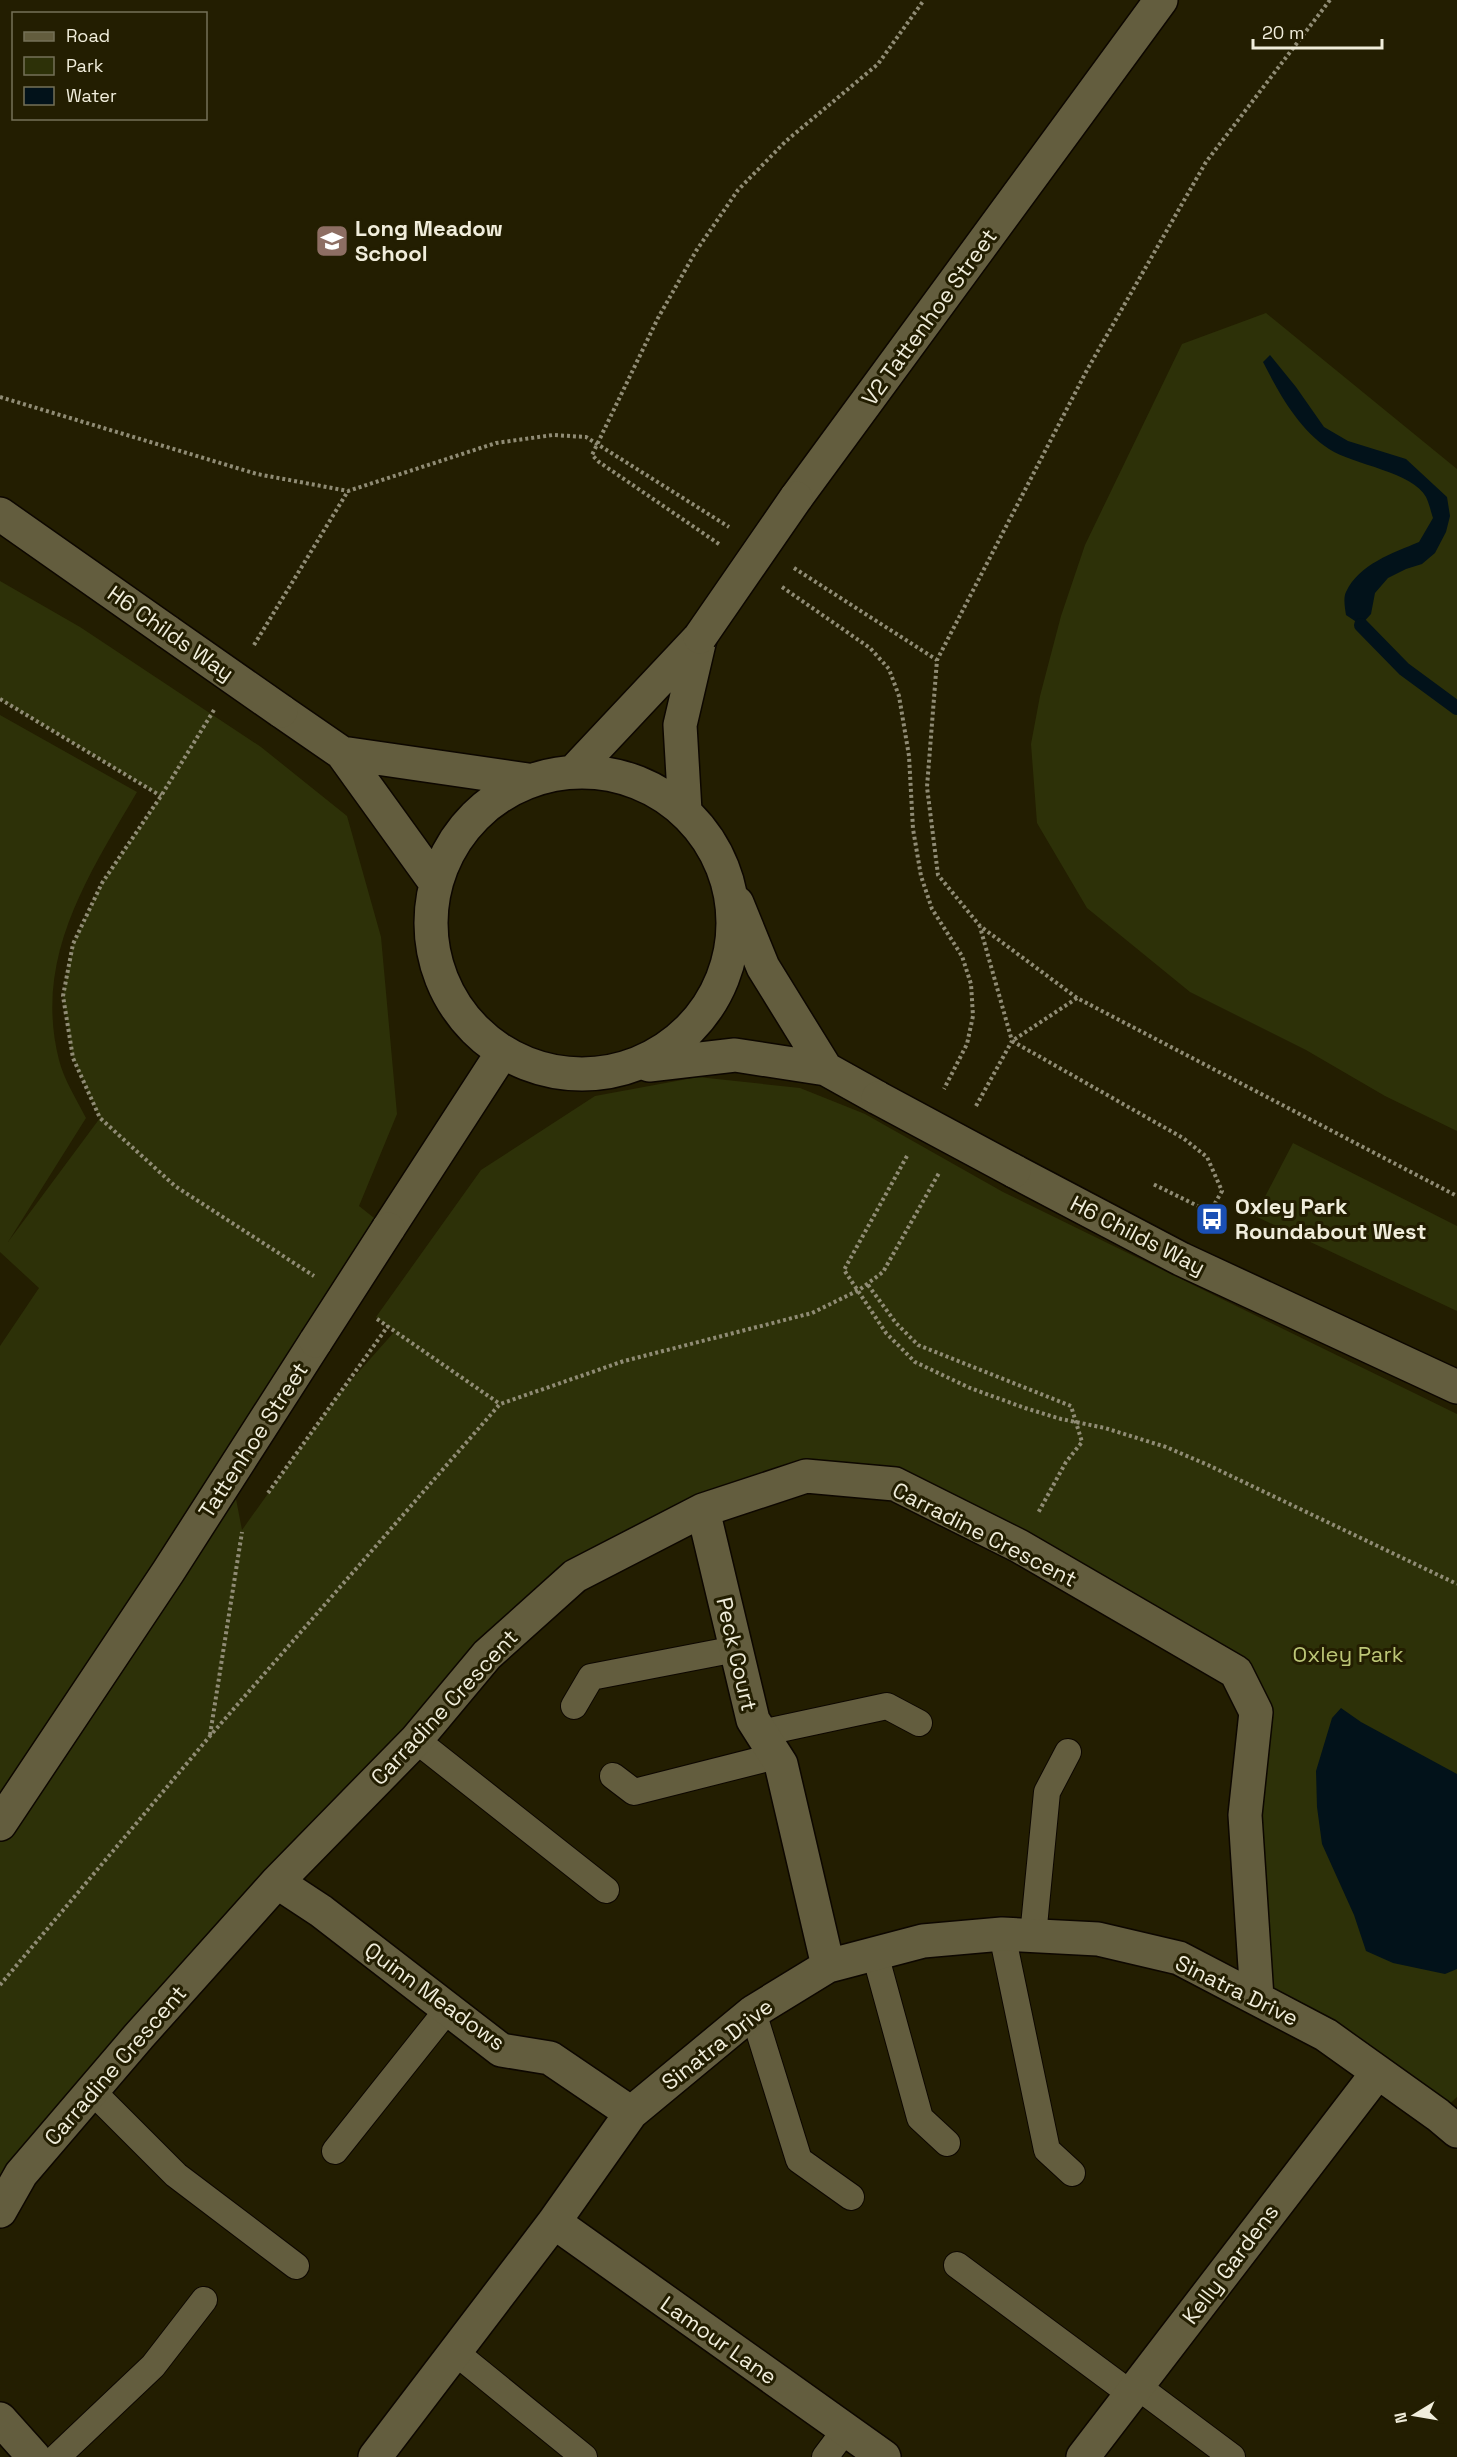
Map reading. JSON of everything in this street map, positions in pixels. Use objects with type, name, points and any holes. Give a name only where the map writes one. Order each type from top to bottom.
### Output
[{"type":"street","name":"V2 Tattenhoe Street","points":[[575,770],[700,638],[796,498],[1161,0]]},
{"type":"street","name":"H6 Childs Way","points":[[0,514],[342,753],[435,882]]},
{"type":"street","name":"V2 Tattenhoe Street","points":[[685,811],[680,725],[700,638]]},
{"type":"street","name":"H6 Childs Way","points":[[342,753],[528,780]]},
{"type":"street","points":[[575,770],[615,774],[652,788],[685,811],[708,838],[724,870],[734,917],[728,965],[708,1008],[677,1043],[635,1067],[590,1076],[544,1071],[502,1053],[464,1021],[440,978],[429,931],[435,882],[455,839],[487,804],[528,780],[575,770]]},
{"type":"street","name":"H6 Childs Way","points":[[724,870],[763,967],[826,1069]]},
{"type":"street","name":"Tattenhoe Street","points":[[0,1824],[168,1572],[502,1053]]},
{"type":"street","name":"H6 Childs Way","points":[[635,1067],[735,1055],[826,1069],[1181,1259],[1457,1387]]},
{"type":"street","name":"Carradine Crescent","points":[[0,2211],[21,2174],[92,2091],[277,1882],[416,1740],[487,1655],[575,1576],[703,1510],[806,1476],[895,1484],[1019,1546],[1236,1672],[1256,1712],[1245,1815],[1257,1998]]},
{"type":"street","name":"Peck Court","points":[[703,1510],[753,1720],[781,1764],[828,1966]]},
{"type":"street","name":"Quinn Meadows","points":[[277,1882],[321,1911],[501,2050],[550,2058],[631,2113]]},
{"type":"street","name":"Sinatra Drive","points":[[375,2457],[554,2222],[631,2113],[753,2012],[828,1966],[923,1941],[1018,1935],[1098,1939],[1179,1958],[1326,2035],[1378,2072],[1451,2114]]},
{"type":"street","name":"Kelly Gardens","points":[[1083,2457],[1378,2072]]},
{"type":"street","name":"Lamour Lane","points":[[554,2222],[885,2457]]},
{"type":"street","points":[[0,2419],[34,2457]]},
{"type":"lane","points":[[574,1706],[591,1677],[736,1649]]},
{"type":"lane","points":[[613,1776],[634,1792],[769,1744],[887,1706],[919,1723]]},
{"type":"lane","points":[[416,1740],[606,1890]]},
{"type":"lane","points":[[1068,1752],[1047,1792],[1018,1935],[1047,2150],[1072,2173]]},
{"type":"lane","points":[[876,1954],[920,2118],[947,2143]]},
{"type":"lane","points":[[335,2151],[448,2009]]},
{"type":"lane","points":[[753,2012],[799,2160],[851,2197]]},
{"type":"lane","points":[[92,2091],[176,2175],[296,2266]]},
{"type":"lane","points":[[957,2265],[1232,2457]]},
{"type":"lane","points":[[57,2457],[153,2366],[204,2300]]},
{"type":"lane","points":[[455,2352],[584,2457]]},
{"type":"lane","points":[[825,2457],[846,2429]]},
{"type":"path","points":[[723,546],[592,455],[658,318],[696,250],[738,190],[786,141],[878,64],[924,0]]},
{"type":"path","points":[[1330,0],[1206,162],[1087,370],[938,660],[927,787],[938,875],[980,926],[1077,998],[1457,1196]]},
{"type":"path","points":[[0,397],[257,474],[348,491],[496,443],[553,435],[586,437],[738,532]]},
{"type":"path","points":[[248,654],[348,491]]},
{"type":"path","points":[[788,564],[938,660]]},
{"type":"path","points":[[772,580],[870,648],[889,669],[899,696],[909,756],[913,829],[921,876],[932,909],[962,956],[971,984],[973,1016],[967,1044],[941,1094]]},
{"type":"path","points":[[0,699],[161,796]]},
{"type":"path","points":[[217,705],[161,796],[102,883],[73,944],[63,996],[73,1058],[100,1118],[167,1178],[319,1280]]},
{"type":"path","points":[[980,926],[1012,1041],[1183,1138],[1207,1157],[1222,1191],[1210,1212],[1154,1184]]},
{"type":"path","points":[[974,1110],[1012,1041],[1077,998]]},
{"type":"path","points":[[913,1146],[844,1270],[886,1332],[915,1362],[970,1388],[1025,1408],[1105,1428],[1166,1447],[1457,1584]]},
{"type":"path","points":[[0,1985],[210,1736],[500,1404],[624,1361],[812,1313],[859,1290],[883,1272],[940,1171]]},
{"type":"path","points":[[868,1285],[896,1323],[918,1345],[1071,1406],[1082,1442],[1066,1462],[1019,1546]]},
{"type":"path","points":[[369,1313],[500,1404]]},
{"type":"path","points":[[263,1501],[388,1326]]},
{"type":"path","points":[[210,1736],[242,1531]]},
{"type":"green space","points":[[1266,313],[1457,469],[1457,1131],[1385,1096],[1306,1050],[1190,992],[1087,908],[1037,823],[1031,744],[1040,696],[1061,616],[1085,545],[1182,344]]},
{"type":"green space","name":"Oxley Park","points":[[0,581],[80,627],[261,747],[347,816],[381,937],[397,1114],[359,1206],[388,1229],[231,1473],[242,1530],[339,1394],[395,1331],[376,1317],[481,1170],[595,1096],[698,1077],[800,1088],[865,1114],[1003,1192],[1457,1414],[1457,2097],[1438,2115],[1257,1998],[1256,1712],[1236,1672],[895,1484],[806,1476],[575,1576],[0,2211],[0,1346],[39,1288],[0,1252],[0,715],[137,792],[100,855],[70,919],[59,953],[53,987],[53,1023],[59,1060],[67,1082],[86,1118],[8,1242],[100,1118],[73,1058],[63,996],[73,944],[102,883],[161,796],[0,699]]},
{"type":"green space","points":[[1293,1143],[1457,1226],[1457,1311],[1255,1216]]},
{"type":"water","points":[[1270,355],[1324,427],[1348,441],[1406,459],[1447,497],[1450,516],[1446,532],[1435,553],[1422,564],[1388,578],[1375,593],[1371,614],[1361,625],[1346,615],[1344,600],[1346,592],[1359,574],[1368,567],[1388,555],[1419,542],[1433,518],[1429,505],[1419,488],[1409,481],[1340,455],[1318,441],[1299,421],[1276,387],[1263,362]]},
{"type":"water","points":[[1341,1708],[1361,1722],[1457,1774],[1457,1969],[1445,1974],[1393,1963],[1366,1951],[1354,1915],[1322,1844],[1317,1807],[1316,1771],[1332,1718]]},
{"type":"waterway","points":[[1361,625],[1404,669],[1457,708]]},
{"type":"place","name":"Long Meadow School","points":[[332,241]]},
{"type":"place","name":"Oxley Park Roundabout West","points":[[1212,1219]]}]
